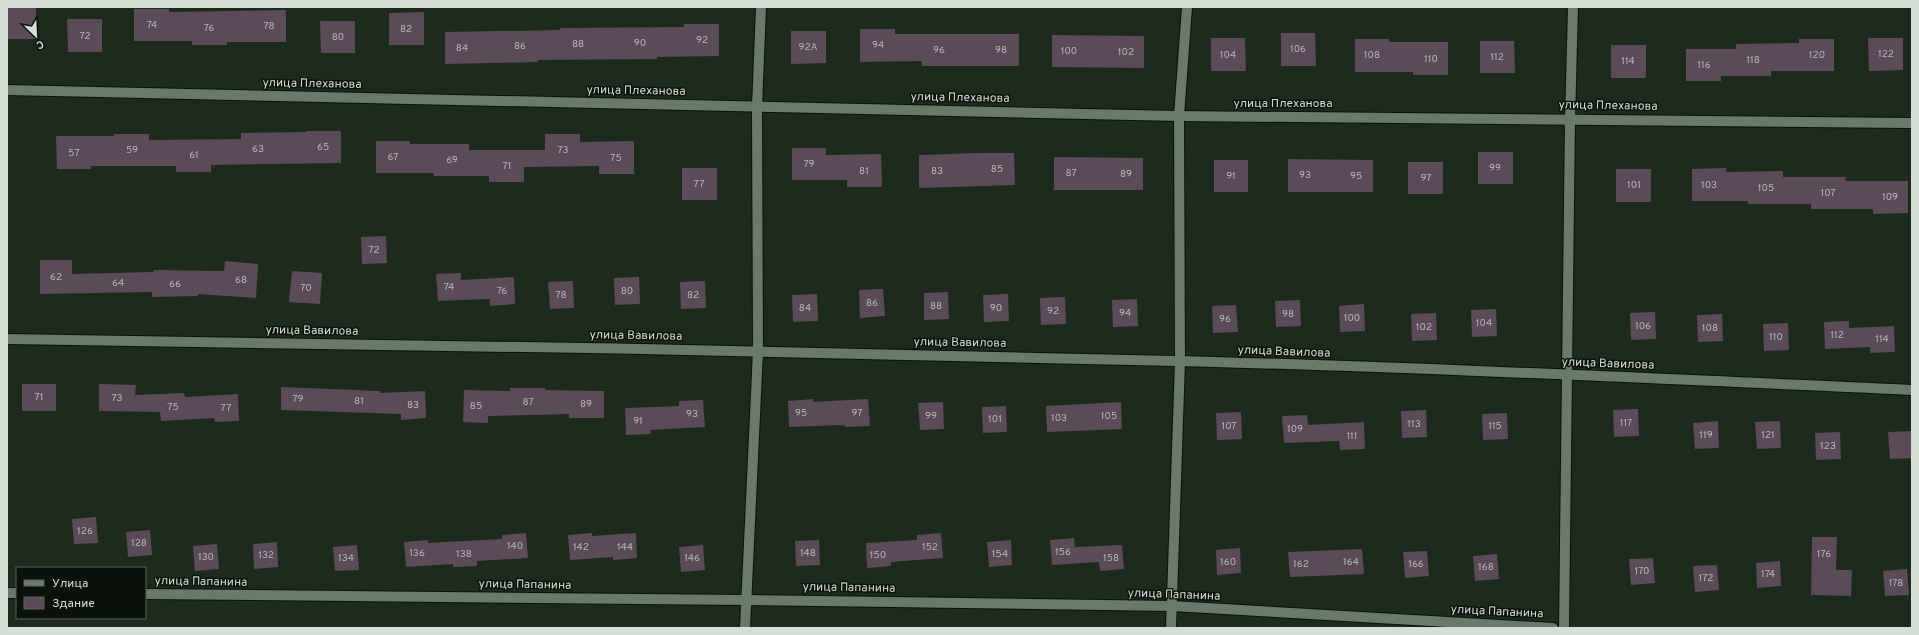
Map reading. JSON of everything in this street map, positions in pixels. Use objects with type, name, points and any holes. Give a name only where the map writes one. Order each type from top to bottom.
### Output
[{"type":"street","points":[[745,628],[745,600],[758,351],[758,107],[761,7]]},
{"type":"street","points":[[1171,628],[1180,361],[1179,116],[1187,7]]},
{"type":"street","points":[[1564,628],[1570,119],[1573,7]]},
{"type":"street","name":"улица Плеханова","points":[[7,90],[1179,116],[1912,123]]},
{"type":"street","name":"улица Вавилова","points":[[7,339],[758,351],[1180,361],[1567,375],[1912,390]]},
{"type":"street","name":"улица Папанина","points":[[146,594],[1172,606],[1553,628]]},
{"type":"building","points":[[7,7],[36,7],[36,39],[7,39]]},
{"type":"building","points":[[134,9],[169,9],[169,12],[286,10],[286,42],[227,42],[227,45],[192,45],[192,41],[134,41]]},
{"type":"building","points":[[424,12],[424,45],[389,45],[389,13]]},
{"type":"building","points":[[67,19],[102,19],[102,52],[68,52]]},
{"type":"building","points":[[320,21],[355,21],[355,53],[321,53]]},
{"type":"building","points":[[684,24],[719,24],[719,56],[657,57],[657,59],[538,60],[538,62],[445,64],[445,32],[560,30],[560,28],[684,27]]},
{"type":"building","points":[[860,29],[895,29],[895,34],[1019,34],[1019,66],[922,66],[922,61],[860,62]]},
{"type":"building","points":[[791,31],[826,31],[826,63],[791,64]]},
{"type":"building","points":[[1281,33],[1315,33],[1316,66],[1281,66]]},
{"type":"building","points":[[1052,35],[1144,36],[1144,68],[1052,67]]},
{"type":"building","points":[[1211,38],[1245,38],[1246,71],[1211,71]]},
{"type":"building","points":[[1868,38],[1903,38],[1903,70],[1869,71]]},
{"type":"building","points":[[1355,39],[1389,39],[1389,42],[1448,42],[1448,75],[1413,75],[1413,72],[1355,72]]},
{"type":"building","points":[[1799,39],[1834,39],[1834,71],[1771,71],[1771,76],[1721,76],[1721,81],[1686,81],[1686,49],[1736,49],[1736,44],[1799,43]]},
{"type":"building","points":[[1480,41],[1514,41],[1515,73],[1480,73]]},
{"type":"building","points":[[1611,45],[1646,45],[1646,78],[1611,78]]},
{"type":"building","points":[[341,131],[341,163],[211,165],[211,172],[176,172],[176,166],[91,166],[91,169],[57,169],[56,136],[114,136],[114,134],[149,134],[149,140],[241,139],[241,133]]},
{"type":"building","points":[[545,134],[580,134],[580,142],[634,141],[634,174],[599,174],[599,166],[524,167],[524,182],[489,182],[489,176],[434,176],[434,173],[376,173],[376,141],[410,141],[410,144],[469,144],[469,150],[545,150]]},
{"type":"building","points":[[792,148],[826,148],[826,155],[881,154],[882,187],[847,187],[847,180],[792,180]]},
{"type":"building","points":[[1478,152],[1513,152],[1513,184],[1478,184]]},
{"type":"building","points":[[1014,153],[1015,185],[919,188],[919,155]]},
{"type":"building","points":[[1054,157],[1143,158],[1143,190],[1054,190]]},
{"type":"building","points":[[1288,159],[1373,160],[1373,192],[1288,192]]},
{"type":"building","points":[[1214,160],[1248,160],[1248,192],[1214,192]]},
{"type":"building","points":[[1408,162],[1443,162],[1443,194],[1408,194]]},
{"type":"building","points":[[682,168],[717,168],[717,200],[682,200]]},
{"type":"building","points":[[1726,168],[1726,172],[1783,171],[1783,177],[1845,177],[1846,181],[1908,181],[1908,213],[1873,214],[1873,209],[1811,209],[1811,204],[1748,204],[1748,201],[1692,201],[1692,169]]},
{"type":"building","points":[[1616,169],[1651,169],[1651,202],[1616,202]]},
{"type":"building","points":[[386,236],[387,263],[362,264],[361,237]]},
{"type":"building","points":[[40,260],[72,260],[72,274],[153,272],[154,270],[224,271],[225,261],[258,264],[256,298],[198,294],[198,296],[152,297],[152,292],[40,294]]},
{"type":"building","points":[[292,271],[322,273],[320,304],[289,302]]},
{"type":"building","points":[[461,273],[461,280],[514,277],[515,304],[490,306],[490,299],[438,301],[436,274]]},
{"type":"building","points":[[639,277],[640,304],[615,305],[614,278]]},
{"type":"building","points":[[573,281],[574,308],[550,309],[548,282]]},
{"type":"building","points":[[705,281],[706,308],[681,309],[680,282]]},
{"type":"building","points":[[883,289],[885,316],[860,318],[859,290]]},
{"type":"building","points":[[948,292],[949,319],[924,320],[924,293]]},
{"type":"building","points":[[817,294],[818,321],[793,322],[792,295]]},
{"type":"building","points":[[1008,294],[1009,321],[984,322],[983,295]]},
{"type":"building","points":[[1065,297],[1066,324],[1041,325],[1040,298]]},
{"type":"building","points":[[1137,299],[1138,326],[1113,327],[1112,300]]},
{"type":"building","points":[[1300,300],[1301,326],[1276,327],[1275,301]]},
{"type":"building","points":[[1364,304],[1365,331],[1340,332],[1339,306]]},
{"type":"building","points":[[1236,305],[1238,332],[1213,333],[1212,306]]},
{"type":"building","points":[[1496,309],[1497,336],[1472,337],[1471,310]]},
{"type":"building","points":[[1655,312],[1656,339],[1631,340],[1630,313]]},
{"type":"building","points":[[1436,313],[1437,340],[1412,341],[1411,314]]},
{"type":"building","points":[[1722,314],[1723,341],[1698,342],[1697,315]]},
{"type":"building","points":[[1849,321],[1849,328],[1894,326],[1895,352],[1870,353],[1870,347],[1825,349],[1824,322]]},
{"type":"building","points":[[1788,323],[1789,350],[1764,351],[1763,324]]},
{"type":"building","points":[[22,384],[56,384],[56,411],[22,411]]},
{"type":"building","points":[[99,384],[136,385],[135,395],[184,393],[185,397],[238,394],[239,421],[215,422],[214,418],[161,421],[160,412],[99,411]]},
{"type":"building","points":[[281,387],[380,391],[380,393],[425,391],[426,418],[401,420],[401,414],[281,410]]},
{"type":"building","points":[[510,388],[604,391],[604,418],[569,418],[569,414],[488,416],[488,423],[463,422],[464,390],[510,391]]},
{"type":"building","points":[[813,399],[813,402],[868,399],[870,426],[845,427],[845,425],[789,427],[788,401]]},
{"type":"building","points":[[703,400],[705,427],[650,430],[651,434],[626,435],[625,408],[679,406],[679,401]]},
{"type":"building","points":[[943,402],[944,429],[920,430],[918,403]]},
{"type":"building","points":[[1121,402],[1122,429],[1047,432],[1046,406]]},
{"type":"building","points":[[1006,406],[1007,432],[983,433],[982,407]]},
{"type":"building","points":[[1638,409],[1639,436],[1614,437],[1613,410]]},
{"type":"building","points":[[1426,410],[1427,437],[1402,438],[1401,411]]},
{"type":"building","points":[[1241,412],[1242,439],[1217,440],[1216,413]]},
{"type":"building","points":[[1507,413],[1508,439],[1483,440],[1482,414]]},
{"type":"building","points":[[1307,415],[1308,425],[1364,422],[1365,449],[1340,450],[1339,441],[1284,443],[1282,416]]},
{"type":"building","points":[[1718,421],[1719,448],[1695,449],[1693,423]]},
{"type":"building","points":[[1780,421],[1781,448],[1757,449],[1755,422]]},
{"type":"building","points":[[1912,431],[1912,458],[1890,459],[1888,432]]},
{"type":"building","points":[[1840,432],[1841,459],[1816,460],[1815,433]]},
{"type":"building","points":[[96,517],[98,543],[74,544],[72,519]]},
{"type":"building","points":[[150,530],[152,555],[128,557],[126,532]]},
{"type":"building","points":[[526,533],[528,558],[477,561],[477,566],[453,567],[453,564],[406,567],[404,542],[428,540],[428,543],[502,539],[502,535]]},
{"type":"building","points":[[592,533],[592,536],[636,533],[637,558],[613,560],[613,557],[570,560],[568,535]]},
{"type":"building","points":[[941,533],[943,558],[891,562],[891,566],[867,568],[866,543],[917,540],[917,535]]},
{"type":"building","points":[[1812,537],[1837,537],[1836,570],[1852,570],[1851,596],[1811,595]]},
{"type":"building","points":[[1074,538],[1075,547],[1122,545],[1124,569],[1100,571],[1099,562],[1052,565],[1050,540]]},
{"type":"building","points":[[819,540],[820,565],[796,566],[795,541]]},
{"type":"building","points":[[1011,540],[1012,565],[989,567],[987,542]]},
{"type":"building","points":[[277,542],[278,567],[254,569],[253,544]]},
{"type":"building","points":[[217,544],[219,569],[195,571],[193,546]]},
{"type":"building","points":[[357,545],[359,570],[335,571],[333,547]]},
{"type":"building","points":[[703,545],[705,570],[681,572],[679,547]]},
{"type":"building","points":[[1240,548],[1241,573],[1217,575],[1216,550]]},
{"type":"building","points":[[1362,549],[1364,574],[1290,577],[1288,552]]},
{"type":"building","points":[[1427,551],[1429,576],[1405,578],[1403,552]]},
{"type":"building","points":[[1497,554],[1499,579],[1475,581],[1473,556]]},
{"type":"building","points":[[1653,558],[1655,583],[1631,585],[1629,559]]},
{"type":"building","points":[[1780,561],[1781,586],[1757,588],[1756,563]]},
{"type":"building","points":[[1717,565],[1719,590],[1695,592],[1693,566]]},
{"type":"building","points":[[1907,569],[1909,595],[1885,596],[1883,571]]}]
